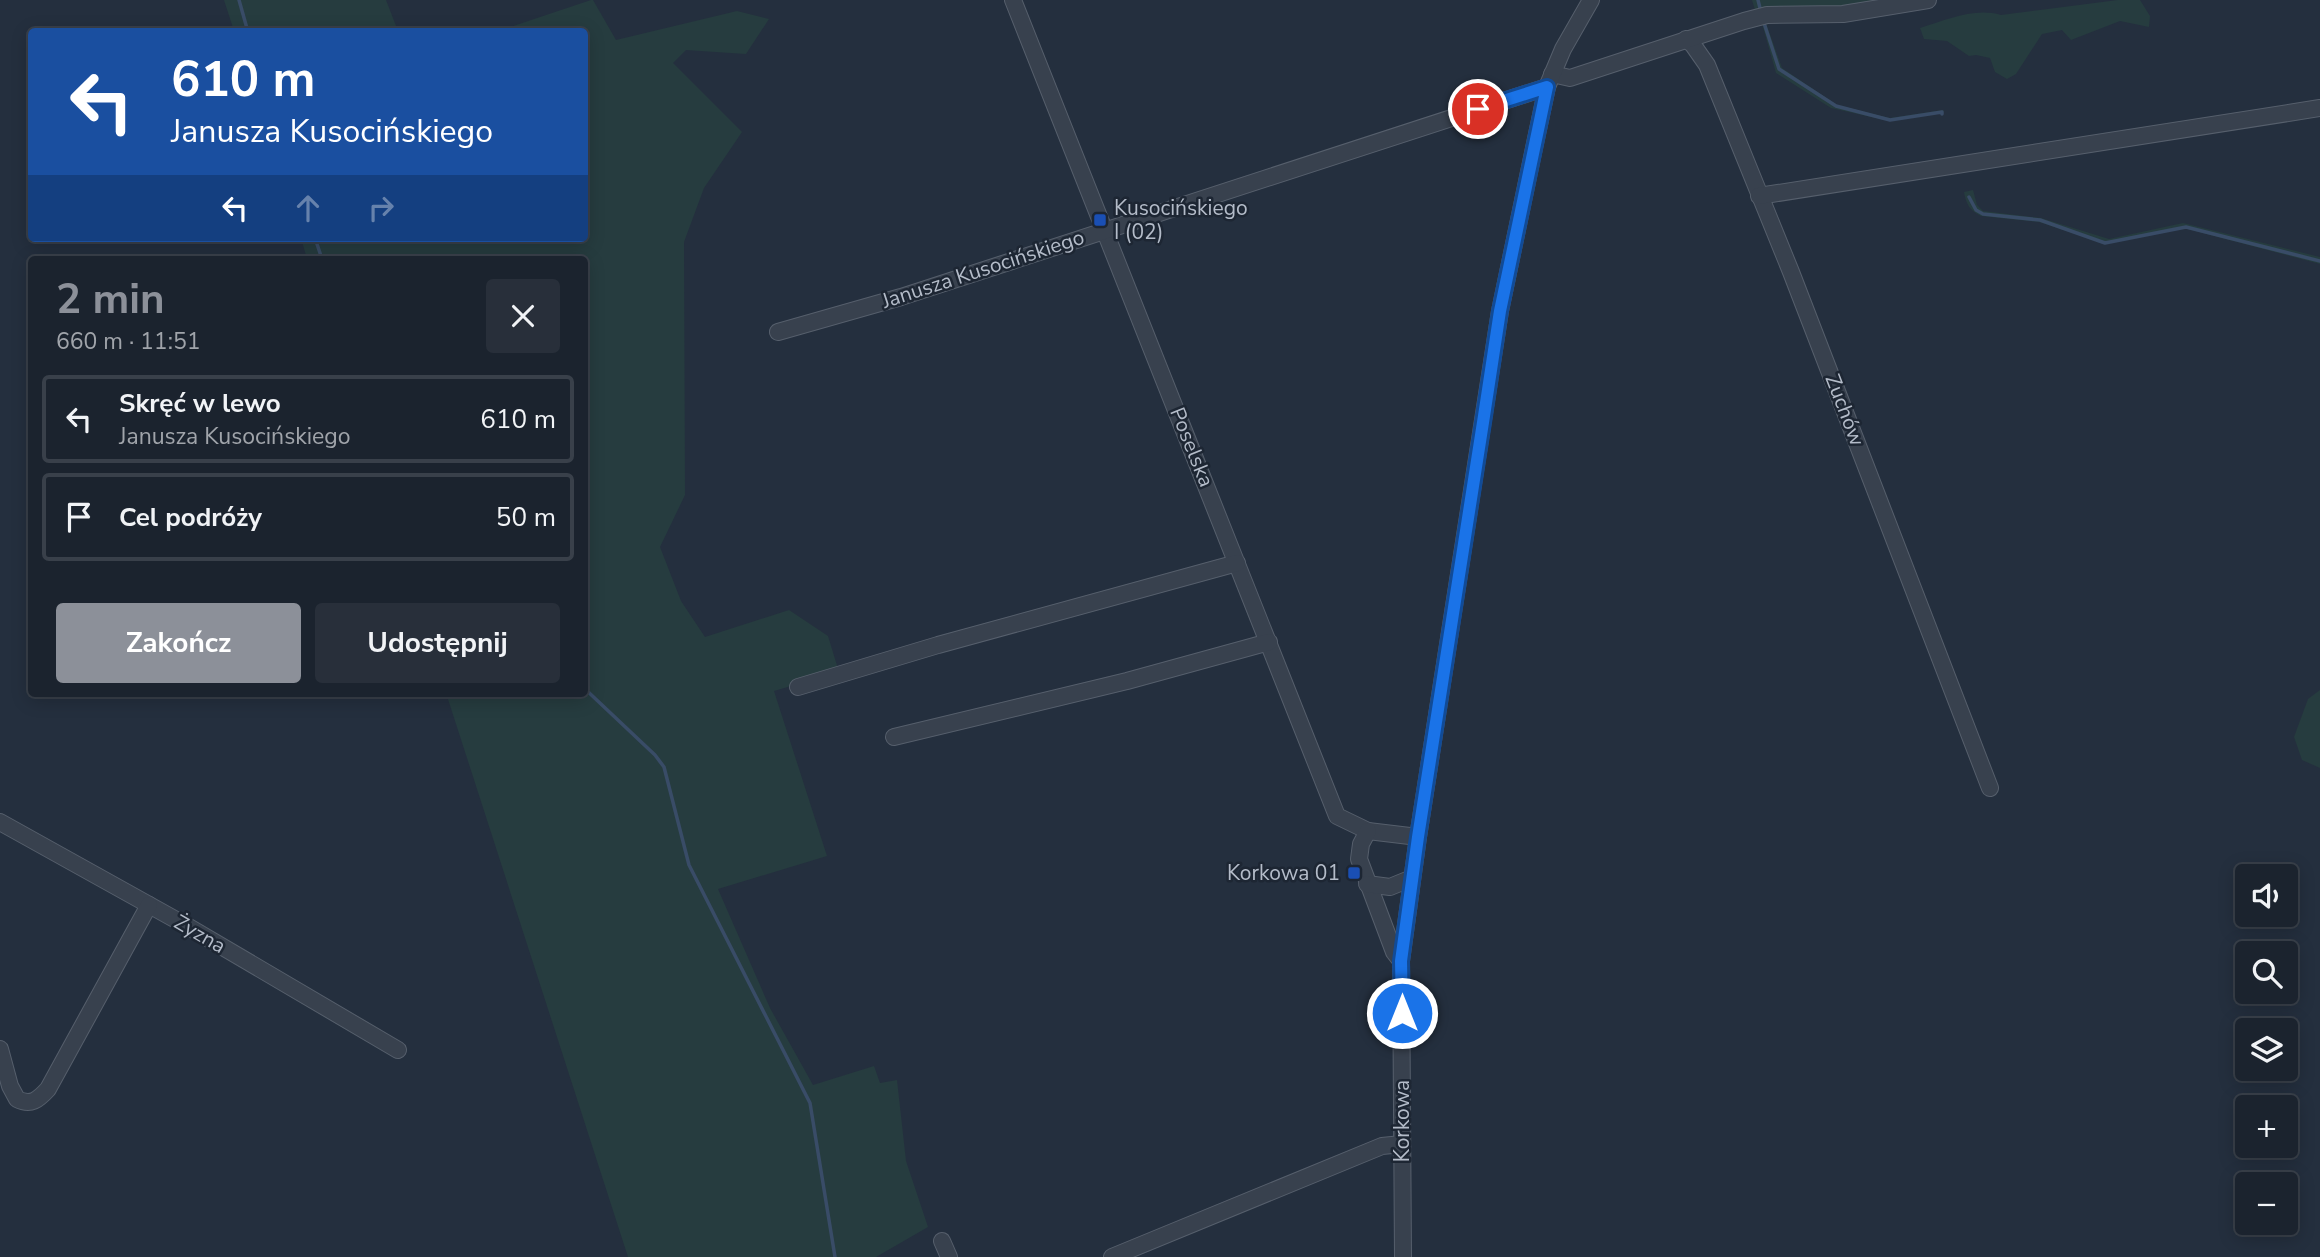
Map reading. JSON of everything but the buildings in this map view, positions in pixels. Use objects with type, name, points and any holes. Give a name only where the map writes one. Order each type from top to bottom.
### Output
[{"type":"street","name":"Poselska","points":[[1013,0],[1337,816],[1368,831],[1418,837]]},
{"type":"street","name":"Korkowa","points":[[1403,1257],[1401,961],[1418,837],[1500,311],[1550,80],[1563,49],[1591,0]]},
{"type":"street","name":"Janusza Kusocińskiego","points":[[778,332],[901,296],[1106,230],[1550,80],[1570,78],[1768,15],[1843,14],[1928,0]]},
{"type":"street","name":"Zuchów","points":[[1686,40],[1693,45],[1707,65],[1825,359],[1990,788]]},
{"type":"street","points":[[1759,197],[2320,108]]},
{"type":"street","points":[[799,687],[925,649],[1237,563]]},
{"type":"street","points":[[894,737],[995,715],[1269,642]]},
{"type":"street","name":"Żyzna","points":[[0,822],[398,1050]]},
{"type":"street","points":[[1368,831],[1359,851],[1359,859],[1394,952],[1401,961]]},
{"type":"street","points":[[1367,884],[1390,887],[1412,878]]},
{"type":"street","points":[[0,1049],[10,1086],[17,1099],[27,1103],[38,1100],[48,1089],[149,905]]},
{"type":"street","points":[[1112,1257],[1382,1146],[1402,1144]]},
{"type":"street","points":[[942,1241],[949,1257]]},
{"type":"green space","points":[[224,0],[386,0],[397,28],[233,28]]},
{"type":"green space","points":[[591,0],[616,40],[737,11],[769,19],[746,54],[686,50],[673,63],[742,132],[704,188],[684,242],[685,495],[660,547],[681,601],[705,637],[789,610],[828,636],[839,672],[774,691],[827,856],[718,889],[770,1008],[813,1085],[874,1066],[880,1083],[897,1080],[906,1161],[928,1227],[876,1257],[628,1257],[447,697],[588,697],[588,256],[306,256],[302,242],[588,242],[588,28],[507,28]]},
{"type":"green space","points":[[1752,0],[1916,0],[1749,15],[1746,12],[1755,10]]},
{"type":"green space","points":[[2118,0],[2140,0],[2150,16],[2149,27],[2120,21],[2071,40],[2062,30],[2042,34],[2016,74],[2007,79],[1995,72],[1990,58],[1969,56],[1947,41],[1924,39],[1920,28],[1971,13],[2001,15]]},
{"type":"green space","points":[[1790,19],[1766,23],[1782,68],[1837,105],[1890,118],[1944,112],[1889,121],[1831,108],[1776,73],[1761,20]]},
{"type":"green space","points":[[1973,190],[1977,205],[1983,211],[2041,218],[2109,239],[2183,223],[2320,257],[2320,264],[2184,228],[2106,244],[2039,222],[1981,216],[1971,209],[1966,200],[1964,192]]},
{"type":"green space","points":[[2320,690],[2320,768],[2302,760],[2294,737],[2308,699]]},
{"type":"waterway","points":[[239,0],[247,28]]},
{"type":"waterway","points":[[1758,0],[1760,8]]},
{"type":"waterway","points":[[1764,23],[1779,69],[1836,106],[1890,120],[1942,114]]},
{"type":"waterway","points":[[1969,197],[1976,210],[1983,214],[2040,220],[2105,243],[2186,227],[2320,261]]},
{"type":"waterway","points":[[316,242],[321,256]]},
{"type":"waterway","points":[[588,692],[655,755],[664,767],[689,865],[810,1103],[835,1257]]},
{"type":"place","name":"Kusocińskiego I (02)","points":[[1100,220]]},
{"type":"place","name":"Korkowa 01","points":[[1354,873]]},
{"type":"route","points":[[1402,1013],[1401,961],[1418,837],[1500,311],[1547,87],[1478,109]]}]
